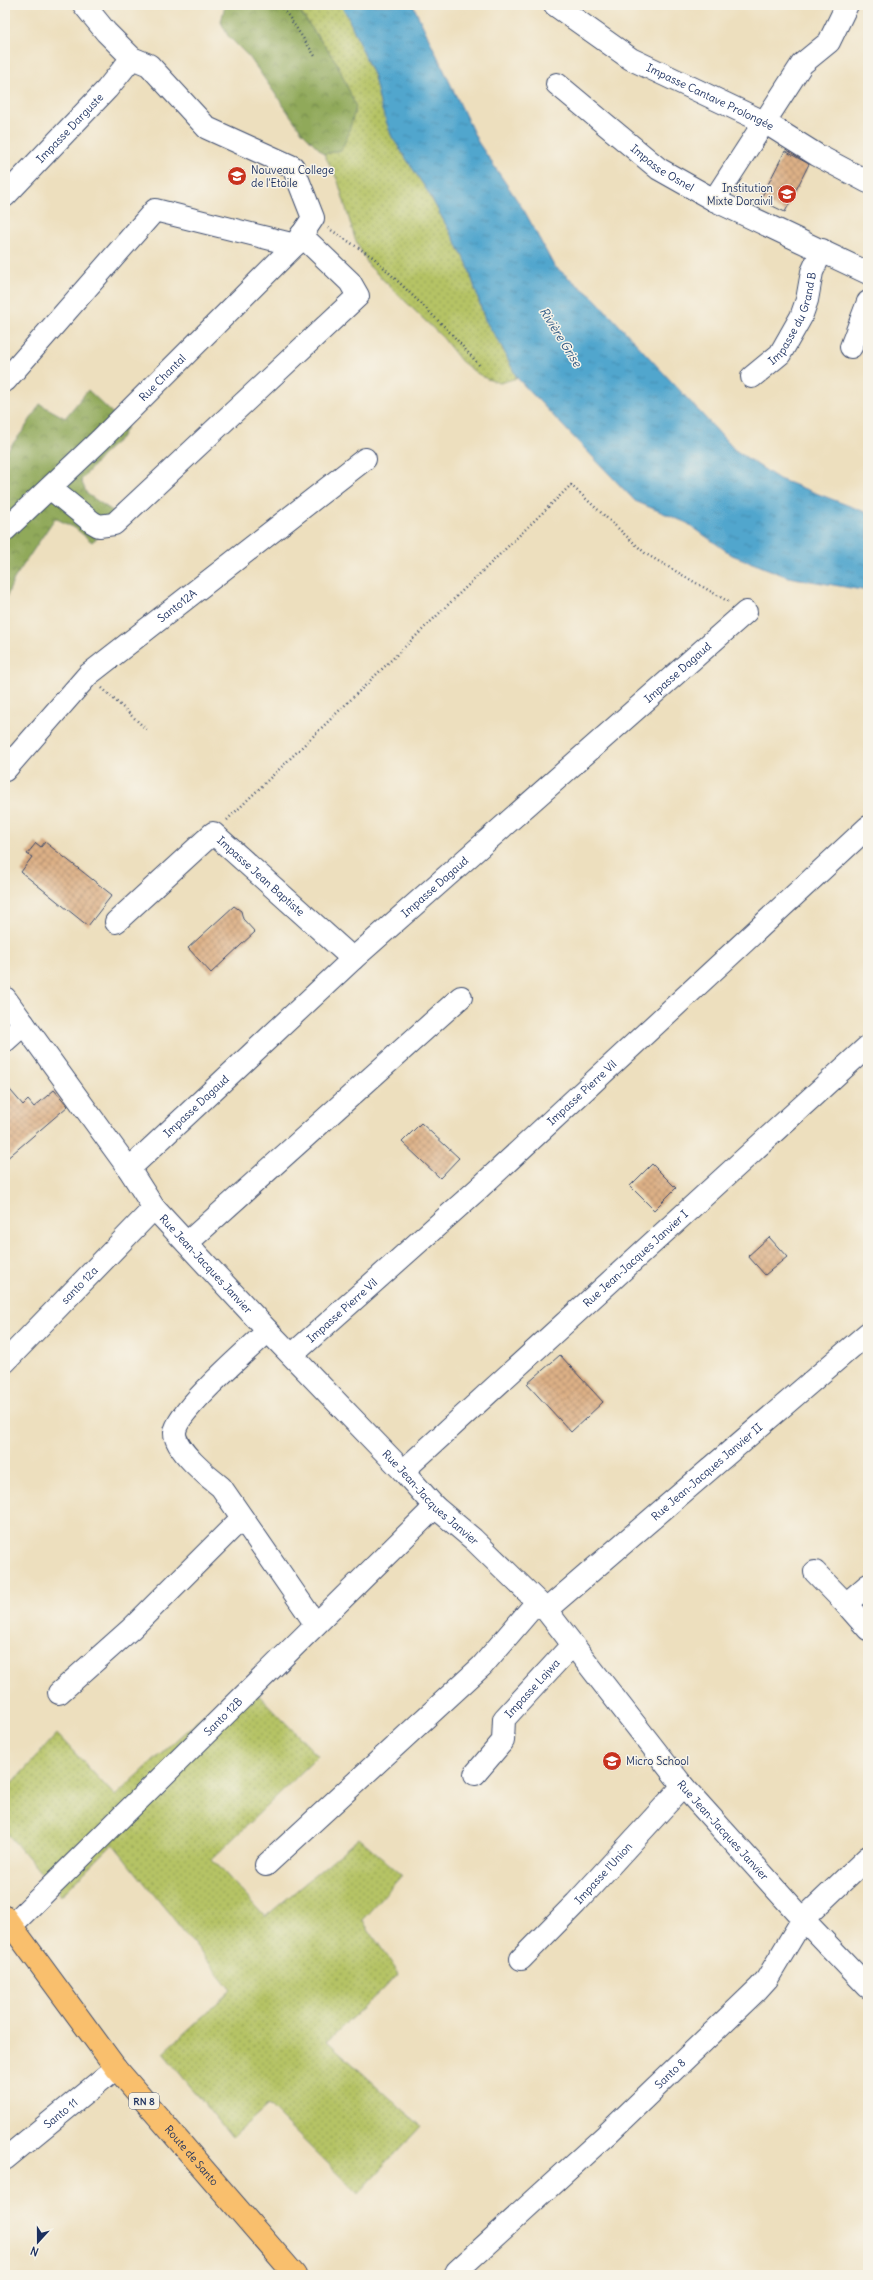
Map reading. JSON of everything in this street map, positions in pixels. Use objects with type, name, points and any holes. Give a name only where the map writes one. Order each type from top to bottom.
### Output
[{"type":"main road","name":"Route de Santo","points":[[8,1922],[116,2068],[295,2275]]},
{"type":"street","points":[[50,488],[99,526],[114,524],[358,296],[350,282],[303,233],[293,167],[207,128],[149,64],[132,58],[106,32],[84,5]]},
{"type":"street","name":"Impasse Cantave Prolongée","points":[[555,5],[631,59],[766,123],[817,155],[868,182]]},
{"type":"street","points":[[714,200],[766,123],[802,64],[829,42],[847,5]]},
{"type":"street","name":"Impasse Darguste","points":[[5,196],[107,89],[132,58]]},
{"type":"street","name":"Impasse Osnel","points":[[557,84],[659,169],[714,200],[868,273]]},
{"type":"street","points":[[6,380],[155,210],[303,233]]},
{"type":"street","name":"Rue Chantal","points":[[5,530],[50,488],[303,233]]},
{"type":"street","name":"Impasse du Grand B","points":[[752,377],[780,354],[801,317],[807,300],[812,272],[822,250]]},
{"type":"street","points":[[851,346],[868,302]]},
{"type":"street","name":"Santo12A","points":[[5,770],[88,675],[365,459]]},
{"type":"street","name":"Impasse Dagaud","points":[[130,1169],[353,958],[746,612]]},
{"type":"street","name":"Impasse Pierre Vil","points":[[292,1356],[477,1190],[868,827]]},
{"type":"street","name":"Impasse Jean Baptiste","points":[[116,922],[213,833],[353,958]]},
{"type":"street","points":[[187,1243],[461,997]]},
{"type":"street","name":"Rue Jean-Jacques Janvier","points":[[5,998],[130,1169],[154,1208],[268,1331],[403,1471],[435,1507],[473,1539],[541,1606],[683,1786],[803,1919],[868,1987]]},
{"type":"street","points":[[5,1040],[24,1024]]},
{"type":"street","name":"Rue Jean-Jacques Janvier I","points":[[403,1471],[868,1046]]},
{"type":"street","name":"santo 12a","points":[[5,1362],[154,1208]]},
{"type":"street","points":[[268,1331],[196,1401],[179,1420],[175,1433],[179,1444],[202,1473],[221,1487],[315,1623]]},
{"type":"street","name":"Rue Jean-Jacques Janvier II","points":[[266,1865],[482,1666],[541,1606],[868,1333]]},
{"type":"street","name":"Santo 12B","points":[[8,1922],[435,1507]]},
{"type":"street","points":[[59,1693],[132,1628],[242,1518]]},
{"type":"street","points":[[815,1572],[868,1629]]},
{"type":"street","points":[[846,1604],[868,1585]]},
{"type":"street","name":"Impasse Lajwa","points":[[475,1774],[503,1741],[504,1719],[572,1645]]},
{"type":"street","name":"Impasse l'Union","points":[[521,1959],[576,1903],[683,1786]]},
{"type":"street","name":"Santo 8","points":[[455,2275],[457,2270],[606,2135],[758,1989],[803,1919],[868,1857]]},
{"type":"street","name":"Santo 11","points":[[5,2159],[116,2068]]},
{"type":"path","points":[[280,5],[315,56]]},
{"type":"path","points":[[303,233],[374,258],[451,333],[479,365]]},
{"type":"path","points":[[213,833],[570,484],[646,554],[746,612]]},
{"type":"path","points":[[88,675],[147,730]]},
{"type":"green space","points":[[225,5],[295,5],[337,63],[356,107],[347,138],[341,150],[324,154],[302,132],[250,58],[228,36],[221,22]]},
{"type":"green space","points":[[295,5],[341,5],[347,15],[374,77],[381,107],[392,137],[428,192],[467,263],[485,320],[502,347],[517,378],[500,383],[487,379],[475,372],[461,361],[443,338],[369,266],[355,239],[338,181],[324,154],[341,150],[337,63]]},
{"type":"green space","points":[[88,390],[127,427],[121,438],[107,450],[81,480],[87,494],[114,512],[100,535],[92,542],[75,528],[55,518],[14,579],[5,601],[5,453],[23,431],[40,404],[65,418]]},
{"type":"green space","points":[[243,1679],[318,1756],[212,1859],[265,1917],[359,1838],[402,1875],[362,1920],[399,1974],[327,2041],[421,2126],[358,2194],[268,2105],[232,2137],[163,2053],[231,1990],[113,1844],[61,1896],[5,1831],[5,1791],[57,1734],[115,1796]]},
{"type":"water","name":"Rivière Grise","points":[[341,5],[413,5],[478,142],[525,212],[554,266],[594,298],[735,450],[779,479],[868,513],[868,591],[788,577],[732,555],[687,523],[635,501],[517,378],[502,347],[485,320],[467,263],[428,192],[392,137],[381,107],[374,77],[347,15]]},
{"type":"building","points":[[785,151],[809,164],[785,212],[760,200]]},
{"type":"building","points":[[45,842],[112,895],[88,926],[21,872],[32,857],[27,854],[36,843],[41,847]]},
{"type":"building","points":[[234,906],[241,911],[243,919],[255,932],[211,973],[188,948]]},
{"type":"building","points":[[5,1084],[23,1105],[28,1100],[34,1107],[54,1090],[68,1106],[5,1160]]},
{"type":"building","points":[[421,1123],[459,1158],[440,1178],[402,1142]]},
{"type":"building","points":[[652,1164],[676,1188],[654,1210],[630,1186]]},
{"type":"building","points":[[769,1237],[787,1257],[765,1275],[748,1256]]},
{"type":"building","points":[[560,1355],[603,1402],[571,1432],[527,1384]]},
{"type":"place","name":"Nouveau College de l'Etoile","points":[[237,176]]},
{"type":"place","name":"Institution Mixte Doraivil","points":[[787,194]]},
{"type":"place","name":"Micro School","points":[[612,1761]]}]
